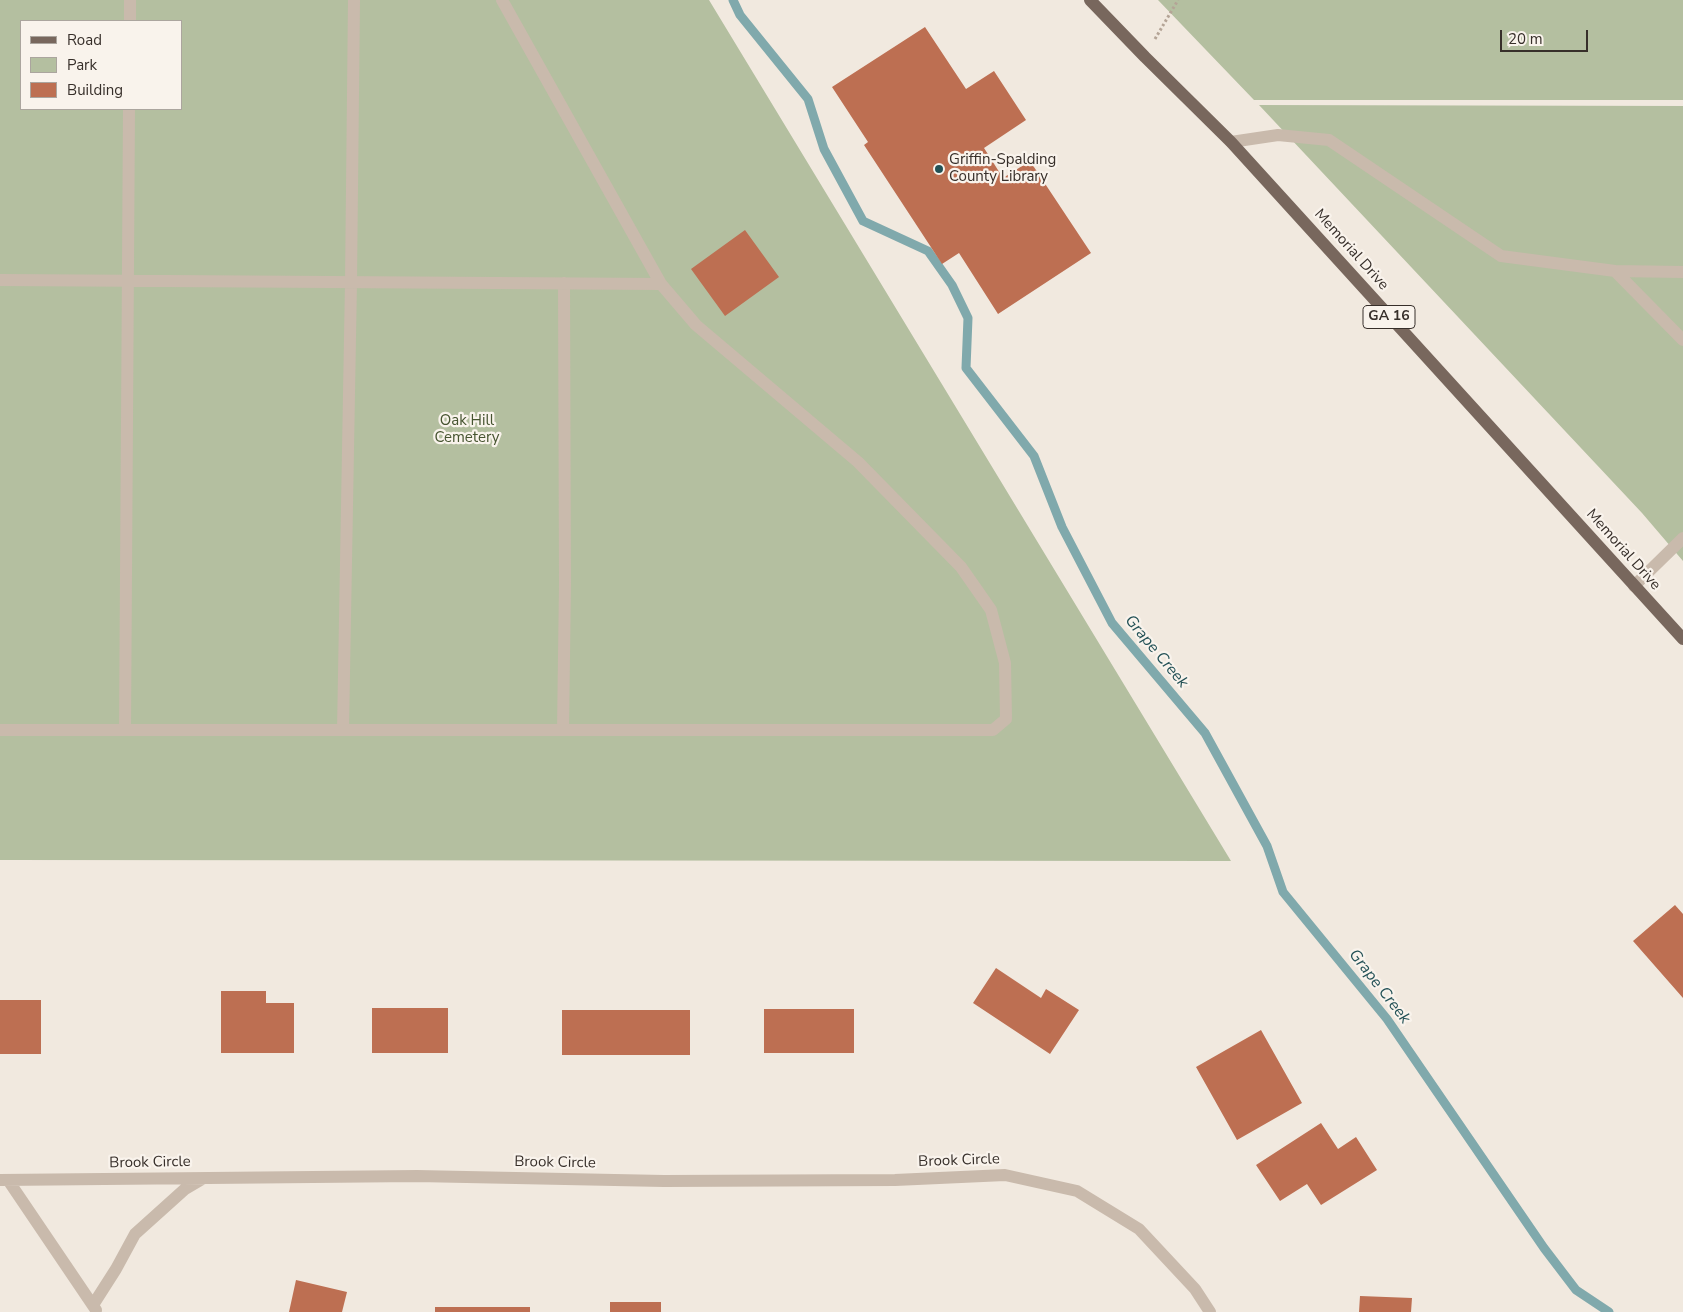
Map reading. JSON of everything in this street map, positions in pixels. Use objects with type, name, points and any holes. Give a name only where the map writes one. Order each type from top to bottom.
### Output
[{"type":"main road","name":"Memorial Drive","points":[[1090,0],[1231,142],[1683,639]]},
{"type":"street","points":[[130,0],[130,20]]},
{"type":"street","points":[[343,730],[352,282],[354,0]]},
{"type":"street","points":[[0,730],[993,730],[1006,720],[1004,663],[991,610],[961,567],[858,462],[696,325],[661,284],[502,0]]},
{"type":"street","points":[[125,730],[130,110]]},
{"type":"street","points":[[1231,142],[1278,135],[1329,140],[1500,256],[1615,271],[1683,272]]},
{"type":"street","points":[[1615,271],[1683,340]]},
{"type":"street","points":[[0,280],[661,284]]},
{"type":"street","points":[[563,730],[565,584],[564,283]]},
{"type":"street","points":[[1634,586],[1683,538]]},
{"type":"street","name":"Brook Circle","points":[[4,1180],[417,1176],[664,1181],[895,1180],[1004,1176],[1077,1191],[1139,1229],[1195,1289],[1210,1312]]},
{"type":"street","points":[[95,1308],[135,1234],[184,1189],[203,1178]]},
{"type":"street","name":"Brook Circle","points":[[4,1180],[95,1308]]},
{"type":"path","points":[[1145,57],[1178,0]]},
{"type":"green space","name":"Oak Hill Cemetery","points":[[0,0],[709,0],[1231,861],[0,860]]},
{"type":"green space","points":[[1158,0],[1683,0],[1683,100],[1254,100]]},
{"type":"green space","points":[[1259,105],[1683,106],[1683,561],[1642,513]]},
{"type":"building","name":"Griffin-Spalding County Library","points":[[925,27],[966,89],[994,71],[1026,120],[984,148],[1003,178],[1030,161],[1091,253],[998,314],[959,253],[942,264],[864,145],[868,142],[832,87]]},
{"type":"building","points":[[745,230],[779,277],[725,316],[691,269]]},
{"type":"building","points":[[1675,905],[1683,914],[1683,998],[1633,941]]},
{"type":"building","points":[[996,968],[1041,998],[1046,989],[1079,1010],[1050,1054],[973,1003]]},
{"type":"building","points":[[221,991],[266,991],[266,1003],[294,1003],[294,1053],[221,1053]]},
{"type":"building","points":[[0,1000],[41,1000],[41,1054],[0,1054]]},
{"type":"building","points":[[372,1008],[448,1008],[448,1053],[372,1053]]},
{"type":"building","points":[[764,1009],[854,1009],[854,1053],[764,1053]]},
{"type":"building","points":[[562,1010],[690,1010],[690,1055],[562,1055]]},
{"type":"building","points":[[1261,1030],[1302,1103],[1237,1140],[1196,1067]]},
{"type":"building","points":[[1321,1123],[1338,1149],[1356,1137],[1377,1170],[1321,1205],[1307,1184],[1280,1201],[1256,1165]]},
{"type":"building","points":[[296,1280],[347,1292],[342,1312],[289,1312]]},
{"type":"building","points":[[1360,1296],[1412,1298],[1411,1312],[1359,1312]]},
{"type":"building","points":[[610,1302],[661,1302],[661,1312],[610,1312]]},
{"type":"building","points":[[435,1307],[530,1307],[530,1312],[435,1312]]},
{"type":"waterway","name":"Grape Creek","points":[[733,0],[740,15],[808,99],[824,149],[863,221],[928,251],[952,285],[968,318],[966,368],[1034,456],[1062,527],[1112,623],[1205,733],[1267,846],[1283,892],[1387,1019],[1544,1248],[1576,1290],[1609,1312]]},
{"type":"place","name":"Griffin-Spalding County Library","points":[[939,169]]}]
